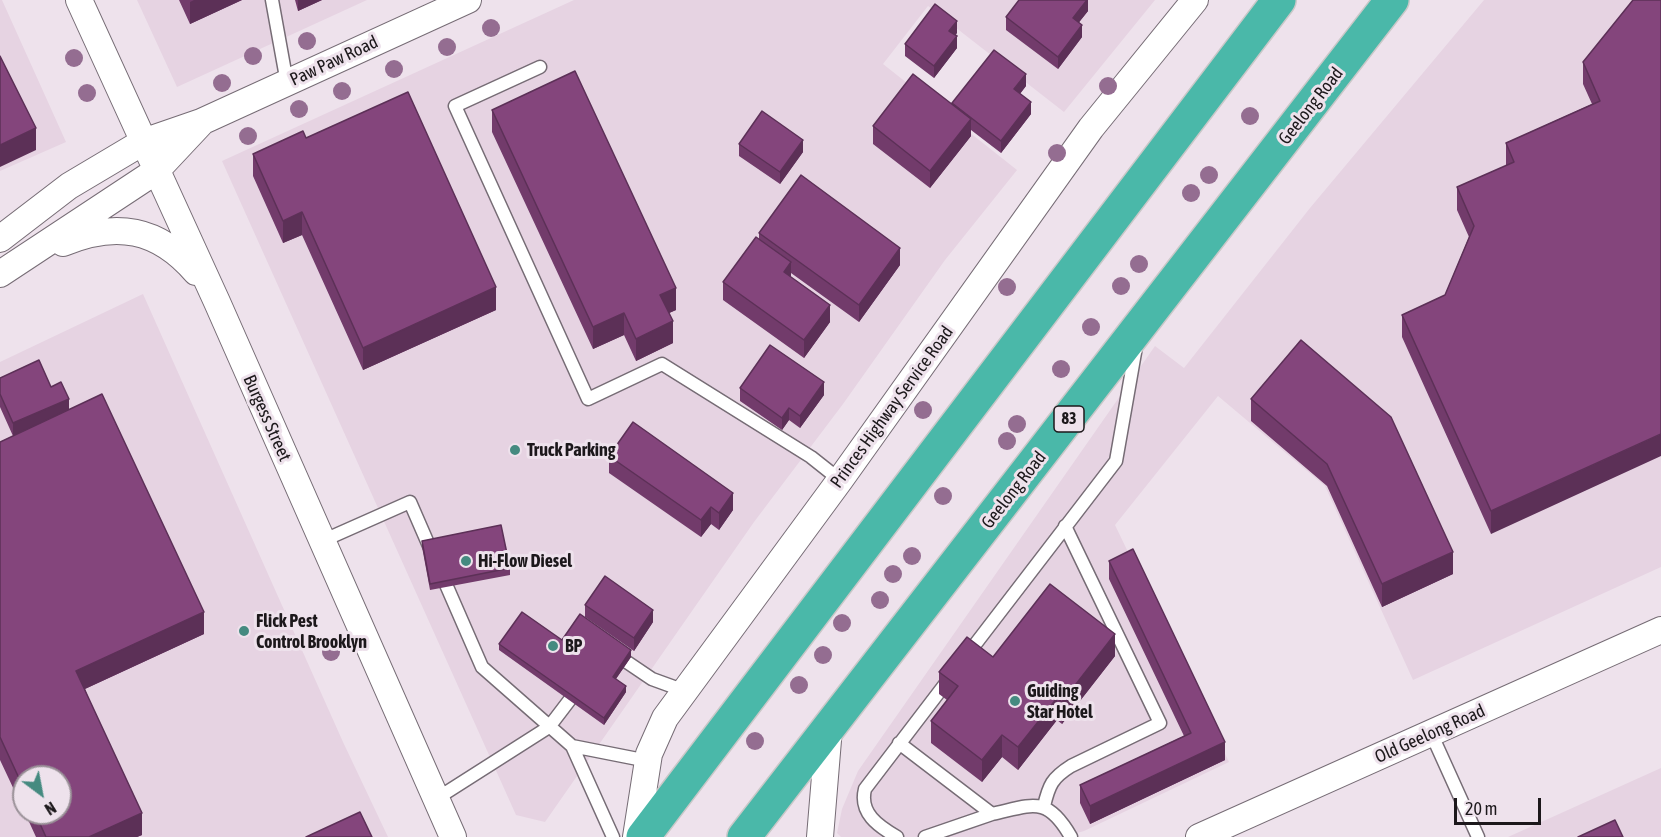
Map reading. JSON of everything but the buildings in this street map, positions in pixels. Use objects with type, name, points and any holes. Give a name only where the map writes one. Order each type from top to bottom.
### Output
[{"type":"highway","points":[[643,837],[1279,0]]},
{"type":"highway","name":"Geelong Road","points":[[744,837],[1392,0]]},
{"type":"street","name":"Burgess Street","points":[[79,0],[217,302],[453,837]]},
{"type":"street","name":"Paw Paw Road","points":[[0,238],[69,186],[143,142],[201,122],[468,0]]},
{"type":"street","name":"Princes Highway Service Road","points":[[636,837],[648,761],[657,732],[1091,128],[1195,0]]},
{"type":"street","name":"Paw Paw Road","points":[[6,270],[156,171],[201,122]]},
{"type":"street","points":[[6,270],[82,235],[110,229],[132,231],[156,239],[181,256],[201,278],[217,302]]},
{"type":"street","name":"Old Geelong Road","points":[[1199,837],[1661,630]]},
{"type":"street","points":[[820,837],[830,728]]},
{"type":"lane","points":[[272,0],[287,83]]},
{"type":"lane","points":[[540,67],[455,106],[588,399],[662,364],[811,457],[840,480]]},
{"type":"lane","points":[[897,837],[873,819],[865,808],[863,800],[866,789],[1116,461],[1139,328]]},
{"type":"lane","points":[[322,541],[410,501],[482,667],[572,746],[613,837]]},
{"type":"lane","points":[[1044,806],[1049,785],[1058,774],[1071,765],[1160,723],[1065,526]]},
{"type":"lane","points":[[601,658],[607,649],[652,679],[685,692]]},
{"type":"lane","points":[[436,799],[549,727],[588,675]]},
{"type":"lane","points":[[1431,733],[1478,837]]},
{"type":"lane","points":[[899,743],[992,814]]},
{"type":"lane","points":[[572,746],[648,761]]},
{"type":"lane","points":[[925,837],[992,814],[1028,806],[1044,806],[1062,821],[1071,837]]},
{"type":"shaded area","points":[[0,0],[2,0],[66,142],[0,171]]},
{"type":"shaded area","points":[[137,0],[367,0],[177,87]]},
{"type":"shaded area","points":[[574,0],[1155,0],[1064,112],[928,6],[883,64],[1017,170],[945,260],[843,404],[754,522],[545,822],[516,815],[222,161]]},
{"type":"shaded area","points":[[1484,0],[1661,0],[1661,567],[1413,680],[1325,486],[1218,396],[1115,525],[1229,762],[1084,831],[1063,837],[841,837],[837,833],[842,809],[858,771],[1155,346],[1184,368],[1310,208]]},
{"type":"shaded area","points":[[143,294],[343,742],[388,837],[0,837],[0,362]]},
{"type":"shaded area","points":[[1661,768],[1661,837],[1508,837]]},
{"type":"place","name":"Truck Parking","points":[[515,450]]},
{"type":"place","name":"Hi-Flow Diesel","points":[[466,561]]},
{"type":"place","name":"Flick Pest Control Brooklyn","points":[[244,631]]},
{"type":"place","name":"BP","points":[[553,646]]},
{"type":"place","name":"Guiding Star Hotel","points":[[1015,701]]}]
